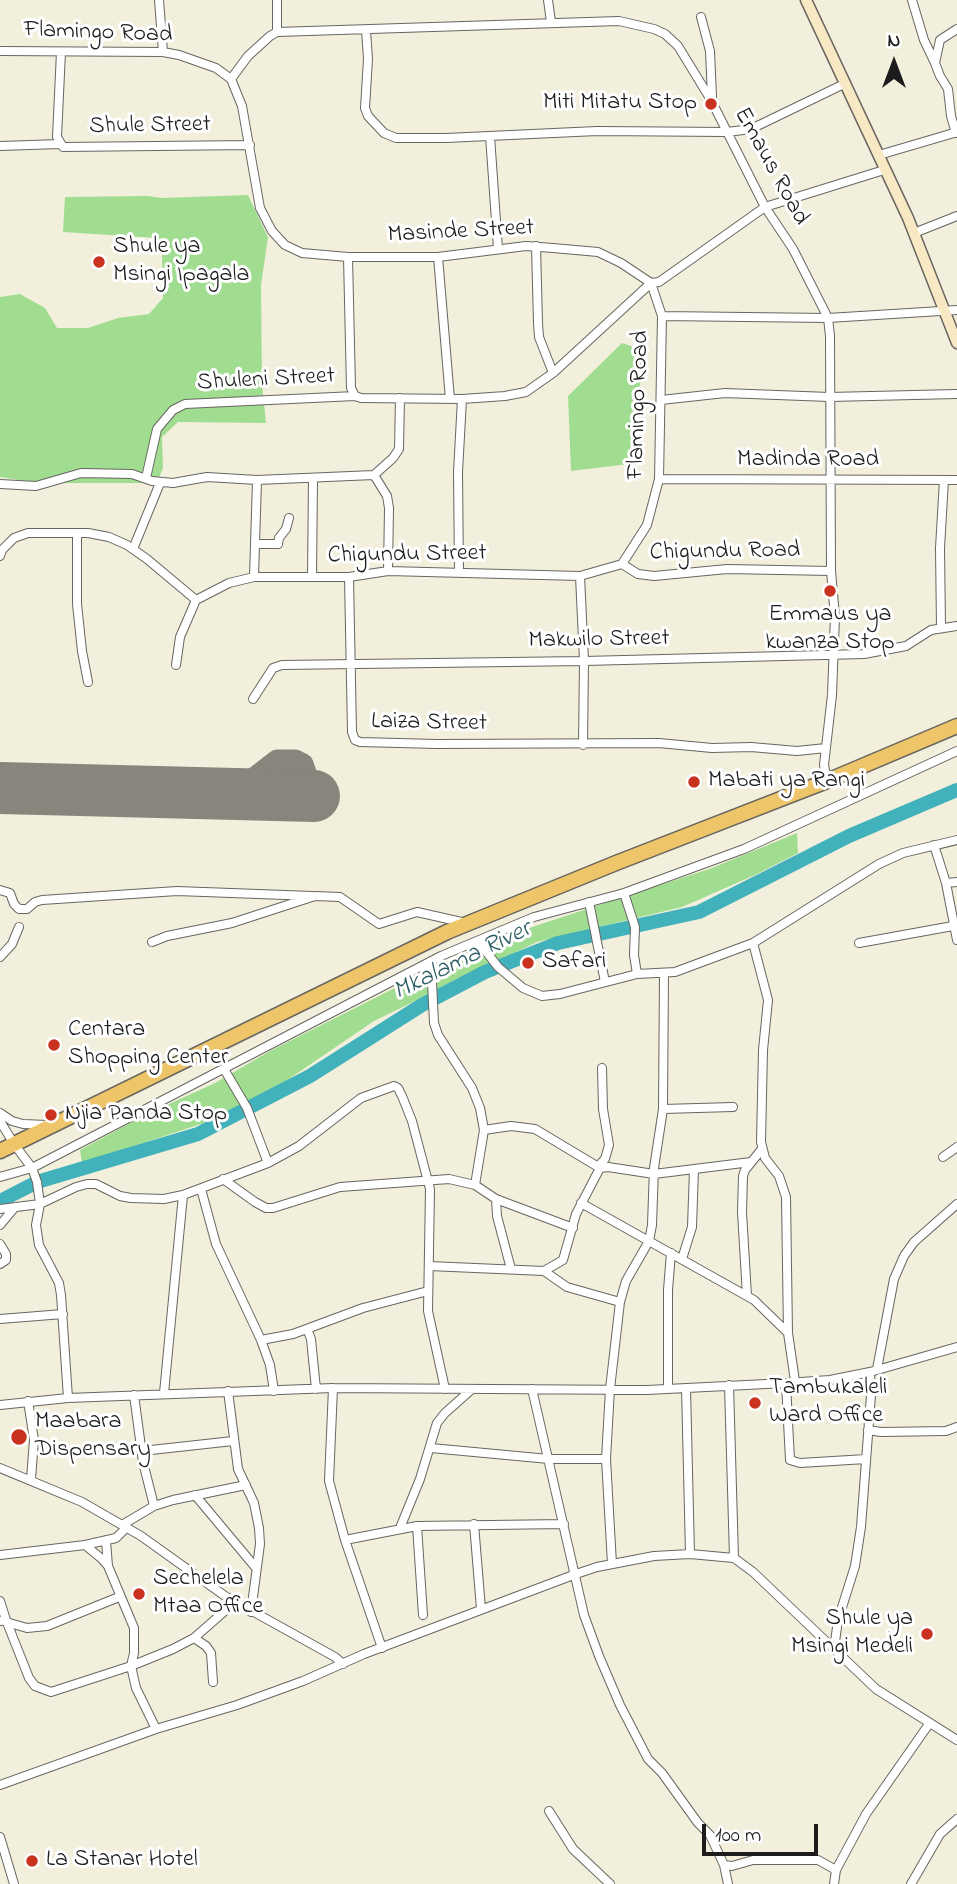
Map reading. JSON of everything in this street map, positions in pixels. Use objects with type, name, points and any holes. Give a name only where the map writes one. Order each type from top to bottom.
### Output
[{"type":"highway","points":[[7,1147],[468,923],[827,781],[957,726]]},
{"type":"street","points":[[159,0],[163,52]]},
{"type":"street","points":[[231,79],[248,55],[277,32],[277,0]]},
{"type":"street","points":[[548,0],[551,22]]},
{"type":"street","points":[[806,0],[914,233],[957,342]]},
{"type":"street","points":[[879,155],[957,132],[951,117],[948,89],[924,40],[912,0]]},
{"type":"street","points":[[701,17],[710,51],[712,100]]},
{"type":"street","name":"Emaus Road","points":[[277,32],[619,21],[654,29],[665,34],[678,46],[712,100],[765,207],[793,249],[828,318],[831,570],[835,617],[832,695],[824,765],[827,781]]},
{"type":"street","points":[[935,63],[940,40],[957,29]]},
{"type":"street","points":[[366,30],[368,59],[365,108],[377,128],[396,138],[597,131],[727,132],[751,129],[844,83]]},
{"type":"street","name":"Flamingo Road","points":[[0,51],[163,52],[216,68],[231,79]]},
{"type":"street","name":"Shule Street","points":[[61,52],[57,137],[60,144],[70,148],[250,145]]},
{"type":"street","name":"Masinde Street","points":[[231,79],[242,106],[260,208],[272,231],[285,245],[302,253],[348,257],[438,257],[498,248],[536,246],[598,253],[621,263],[651,283]]},
{"type":"street","points":[[490,136],[498,248]]},
{"type":"street","points":[[0,146],[60,144]]},
{"type":"street","points":[[348,257],[351,388],[355,396],[462,399],[516,395],[534,387],[553,373],[651,283],[659,282],[765,207],[884,170]]},
{"type":"street","points":[[914,233],[957,216]]},
{"type":"street","points":[[536,246],[537,323],[539,337],[553,373]]},
{"type":"street","points":[[438,257],[450,399]]},
{"type":"street","name":"Flamingo Road","points":[[622,564],[647,525],[659,479],[662,316],[651,283]]},
{"type":"street","points":[[662,316],[828,318],[957,310]]},
{"type":"street","points":[[660,400],[725,393],[830,397],[957,394]]},
{"type":"street","name":"Shuleni Street","points":[[145,478],[157,429],[173,410],[184,404],[355,396]]},
{"type":"street","points":[[0,484],[36,486],[81,473],[127,473],[160,483],[207,477],[257,480],[374,475],[399,449],[400,398]]},
{"type":"street","points":[[459,573],[458,472],[462,399]]},
{"type":"street","points":[[374,475],[387,496],[389,508],[388,571]]},
{"type":"street","points":[[312,577],[313,479]]},
{"type":"street","name":"Madinda Road","points":[[659,479],[957,480]]},
{"type":"street","points":[[254,577],[257,480]]},
{"type":"street","points":[[941,627],[940,548],[944,480]]},
{"type":"street","points":[[133,549],[160,483]]},
{"type":"street","points":[[255,544],[278,544],[289,518]]},
{"type":"street","points":[[0,556],[2,550],[14,538],[28,533],[109,537],[133,549],[196,600],[180,637],[176,665]]},
{"type":"street","points":[[77,534],[77,604],[88,682]]},
{"type":"street","name":"Chigundu Street","points":[[196,600],[229,583],[254,577],[349,577],[388,571],[580,576],[622,564]]},
{"type":"street","name":"Chigundu Road","points":[[622,564],[638,574],[654,576],[727,569],[831,570]]},
{"type":"street","points":[[580,576],[584,661],[583,745],[597,742],[659,743],[797,751],[826,748]]},
{"type":"street","name":"Laiza Street","points":[[349,577],[352,732],[355,740],[583,745]]},
{"type":"street","name":"Makwilo Street","points":[[253,699],[277,666],[864,654],[906,646],[941,627],[957,625]]},
{"type":"street","points":[[0,1177],[32,1168],[478,940],[534,917],[624,893],[744,849],[957,751]]},
{"type":"street","points":[[478,940],[498,967],[523,988],[542,996],[560,994],[637,974],[682,971],[753,943],[879,864],[903,853],[957,840]]},
{"type":"street","points":[[934,845],[946,883],[957,940]]},
{"type":"street","points":[[946,883],[957,882]]},
{"type":"street","points":[[0,890],[7,891],[19,909],[27,909],[42,900],[177,891],[340,897],[379,924],[417,912],[468,923]]},
{"type":"street","points":[[624,893],[635,927],[634,955],[637,974]]},
{"type":"street","points":[[152,942],[167,936],[232,923],[315,896]]},
{"type":"street","points":[[589,902],[605,982]]},
{"type":"street","points":[[859,943],[953,926]]},
{"type":"street","points":[[0,957],[12,944],[19,927]]},
{"type":"street","points":[[753,943],[760,962],[768,1010],[764,1050],[762,1149],[779,1176],[786,1197],[790,1460],[800,1463],[866,1459]]},
{"type":"street","points":[[431,962],[436,1030],[477,1099],[484,1130],[475,1185]]},
{"type":"street","points":[[612,1564],[606,1459],[610,1389],[620,1301],[626,1281],[649,1241],[663,1109],[664,974]]},
{"type":"street","points":[[544,1271],[563,1260],[581,1203],[609,1145],[603,1109],[603,1068]]},
{"type":"street","points":[[224,1069],[247,1108],[268,1163]]},
{"type":"street","points":[[0,1209],[40,1204],[88,1184],[96,1184],[120,1196],[131,1198],[164,1199],[183,1195],[268,1163],[299,1146],[361,1098],[394,1086],[402,1096],[412,1121],[428,1181],[430,1321],[445,1389]]},
{"type":"street","points":[[663,1109],[733,1107]]},
{"type":"street","points":[[0,1113],[23,1124],[52,1125]]},
{"type":"street","points":[[0,1121],[7,1147],[32,1168],[37,1182],[40,1204],[36,1225],[39,1245],[59,1283],[68,1398]]},
{"type":"street","points":[[484,1130],[511,1126],[535,1129],[599,1167],[654,1174],[751,1162]]},
{"type":"street","points":[[943,1157],[957,1147]]},
{"type":"street","points":[[747,1296],[742,1212],[743,1176],[762,1149]]},
{"type":"street","points":[[682,1259],[692,1227],[694,1169]]},
{"type":"street","points":[[223,1179],[266,1208],[340,1187],[449,1179],[475,1185],[496,1199],[573,1227]]},
{"type":"street","points":[[201,1189],[216,1244],[261,1340],[270,1365],[274,1391]]},
{"type":"street","points":[[164,1393],[183,1195]]},
{"type":"street","points":[[496,1199],[497,1216],[511,1269]]},
{"type":"street","points":[[581,1203],[754,1300],[788,1333]]},
{"type":"street","points":[[834,1649],[838,1620],[855,1566],[874,1370],[894,1279],[904,1256],[915,1242],[957,1204]]},
{"type":"street","points":[[0,1225],[15,1207]]},
{"type":"street","points":[[0,1244],[6,1254],[6,1260],[0,1264]]},
{"type":"street","points":[[668,1388],[668,1290],[671,1253]]},
{"type":"street","points":[[429,1266],[544,1271],[567,1287],[620,1301]]},
{"type":"street","points":[[261,1340],[293,1334],[363,1308],[428,1291]]},
{"type":"street","points":[[0,1319],[63,1314]]},
{"type":"street","points":[[307,1329],[311,1339],[316,1388]]},
{"type":"street","points":[[0,1405],[68,1398],[316,1388],[686,1388],[830,1380],[957,1347]]},
{"type":"street","points":[[729,1385],[734,1558]]},
{"type":"street","points":[[333,1388],[329,1481],[345,1540],[382,1648]]},
{"type":"street","points":[[686,1388],[690,1554]]},
{"type":"street","points":[[400,1528],[440,1418],[472,1389]]},
{"type":"street","points":[[532,1390],[584,1615],[620,1705],[648,1759],[710,1835],[724,1865],[728,1884]]},
{"type":"street","points":[[228,1391],[238,1469],[254,1503],[259,1528],[260,1544],[251,1612]]},
{"type":"street","points":[[134,1395],[136,1420],[154,1506]]},
{"type":"street","points":[[28,1401],[34,1440],[31,1479]]},
{"type":"street","points":[[868,1430],[946,1431],[957,1427]]},
{"type":"street","points":[[142,1451],[233,1441]]},
{"type":"street","points":[[431,1448],[549,1460],[606,1459]]},
{"type":"street","points":[[0,1468],[82,1502],[124,1526],[251,1612],[335,1657],[343,1664]]},
{"type":"street","points":[[0,1555],[106,1541],[116,1538],[124,1526],[154,1506],[246,1485]]},
{"type":"street","points":[[195,1495],[256,1568]]},
{"type":"street","points":[[474,1524],[481,1609]]},
{"type":"street","points":[[345,1540],[417,1526],[564,1524]]},
{"type":"street","points":[[417,1526],[423,1615]]},
{"type":"street","points":[[106,1541],[108,1566],[134,1628],[131,1666],[136,1688],[156,1729]]},
{"type":"street","points":[[85,1545],[108,1566]]},
{"type":"street","points":[[0,1785],[156,1729],[237,1705],[303,1681],[576,1574],[654,1556],[690,1554],[734,1558],[753,1572],[876,1689],[957,1740]]},
{"type":"street","points":[[4,1621],[27,1628],[47,1626],[119,1597]]},
{"type":"street","points":[[0,1601],[4,1621],[29,1678],[43,1690],[51,1692],[131,1666],[194,1638],[235,1602]]},
{"type":"street","points":[[194,1638],[211,1653],[213,1682]]},
{"type":"street","points":[[834,1884],[836,1870],[866,1814],[929,1724]]},
{"type":"street","points":[[549,1811],[573,1849],[610,1884]]},
{"type":"street","points":[[911,1884],[940,1834],[957,1819]]},
{"type":"street","points":[[0,1837],[14,1884]]},
{"type":"street","points":[[724,1865],[732,1866],[753,1860],[818,1860],[836,1870]]},
{"type":"green space","points":[[248,195],[268,237],[261,285],[262,384],[266,423],[178,422],[162,437],[163,468],[157,483],[39,483],[0,477],[0,297],[20,294],[45,308],[57,328],[88,328],[118,318],[149,314],[163,298],[162,256],[157,238],[63,232],[65,197]]},
{"type":"green space","points":[[622,343],[631,346],[642,358],[642,376],[634,410],[637,463],[571,471],[568,396]]},
{"type":"green space","points":[[797,833],[798,853],[755,875],[682,907],[537,942],[374,1021],[277,1087],[207,1122],[82,1163],[80,1150],[462,954],[535,926],[712,868]]},
{"type":"waterway","name":"Mkalama River","points":[[0,1201],[37,1182],[198,1134],[310,1076],[422,1005],[485,972],[558,943],[699,912],[849,836],[957,790]]},
{"type":"taxiway","points":[[233,794],[277,760],[295,760],[303,764],[311,796]]},
{"type":"runway","points":[[0,788],[314,796]]},
{"type":"place","name":"Miti Mitatu Stop","points":[[711,104]]},
{"type":"place","name":"Shule ya Msingi Ipagala","points":[[99,262]]},
{"type":"place","name":"Emmaus ya kwanza Stop","points":[[830,591]]},
{"type":"place","name":"Mabati ya Rangi","points":[[694,782]]},
{"type":"place","name":"Safari","points":[[528,963]]},
{"type":"place","name":"Centara Shopping Center","points":[[54,1045]]},
{"type":"place","name":"Njia Panda Stop","points":[[51,1115]]},
{"type":"place","name":"Tambukaleli Ward Office","points":[[755,1403]]},
{"type":"place","name":"Maabara Dispensary","points":[[19,1437]]},
{"type":"place","name":"Sechelela Mtaa Office","points":[[139,1594]]},
{"type":"place","name":"Shule ya Msingi Medeli","points":[[927,1634]]},
{"type":"place","name":"La Stanar Hotel","points":[[32,1861]]}]
